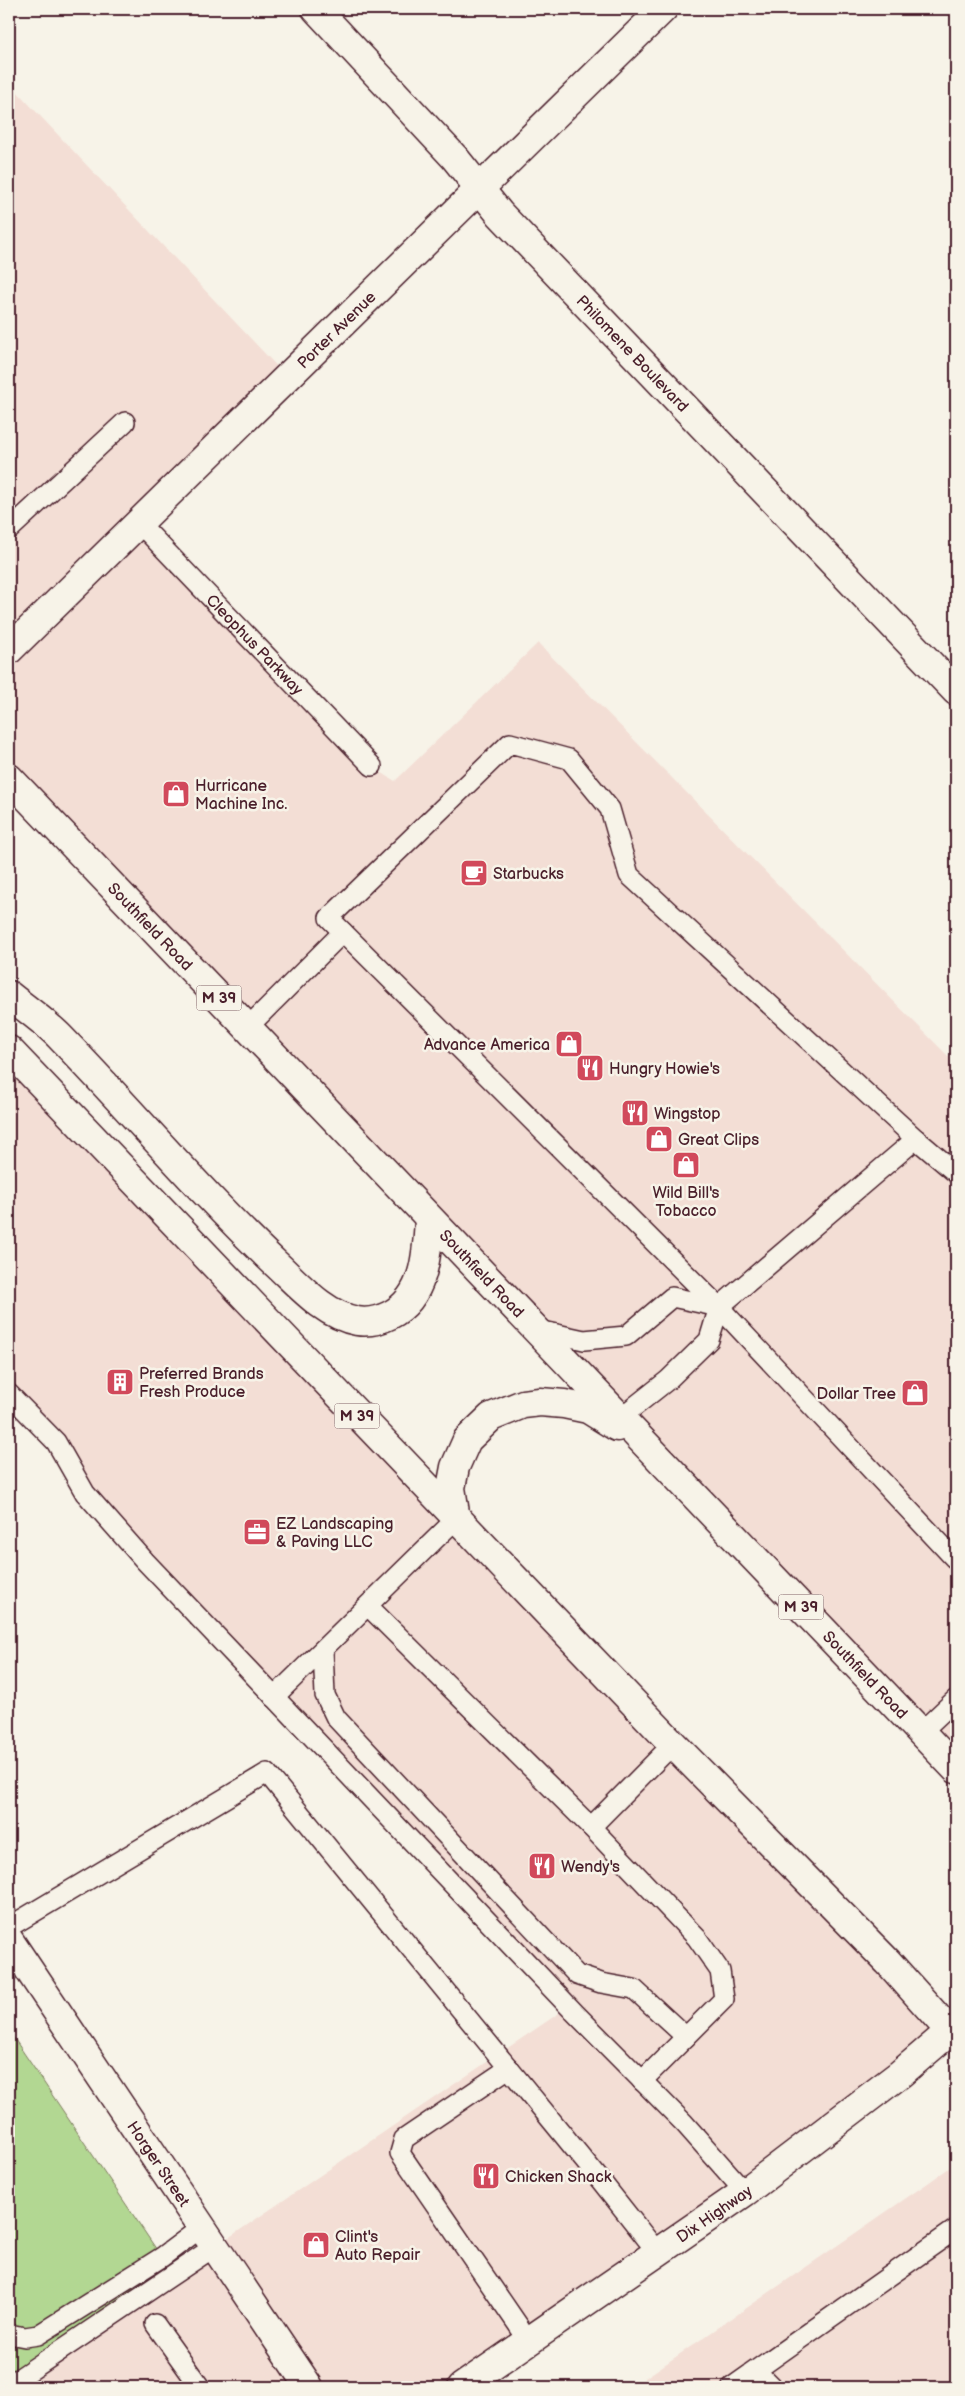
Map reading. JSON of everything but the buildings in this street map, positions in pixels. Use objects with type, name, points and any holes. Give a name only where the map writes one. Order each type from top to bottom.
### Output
[{"type":"main road","name":"Philomene Boulevard","points":[[316,9],[455,158],[500,214],[956,690]]},
{"type":"main road","name":"Porter Avenue","points":[[9,650],[663,9]]},
{"type":"main road","name":"Southfield Road","points":[[9,778],[956,1768]]},
{"type":"main road","points":[[9,996],[57,1034],[242,1232],[311,1296],[334,1313],[358,1322],[379,1321],[402,1309],[416,1290],[427,1259],[429,1219]]},
{"type":"main road","name":"M 39","points":[[9,1052],[456,1519],[954,2032]]},
{"type":"main road","points":[[456,1519],[451,1488],[455,1467],[467,1440],[491,1418],[523,1404],[540,1402],[588,1409],[646,1444]]},
{"type":"main road","name":"Horger Street","points":[[9,1940],[309,2387]]},
{"type":"main road","name":"Dix Highway","points":[[462,2387],[745,2192],[954,2032]]},
{"type":"lane","points":[[9,530],[125,422]]},
{"type":"lane","name":"Cleophus Parkway","points":[[139,523],[372,766]]},
{"type":"lane","points":[[956,1173],[630,875],[610,809],[569,759],[510,743],[329,918],[719,1306],[954,1558],[956,1556]]},
{"type":"lane","points":[[247,1028],[343,932]]},
{"type":"lane","points":[[620,1418],[668,1380],[709,1340],[719,1306],[916,1138]]},
{"type":"lane","points":[[534,1329],[584,1340],[626,1336],[672,1297],[719,1306]]},
{"type":"lane","points":[[9,1394],[56,1442],[85,1493],[145,1561],[575,2013],[684,2123],[745,2192]]},
{"type":"lane","points":[[274,1697],[456,1519]]},
{"type":"lane","points":[[368,1606],[591,1827],[697,1938],[720,1971],[724,1999],[642,2081]]},
{"type":"lane","points":[[324,1650],[325,1695],[336,1718],[342,1725],[577,1975],[601,1983],[634,1989],[686,2037]]},
{"type":"lane","points":[[921,1732],[956,1699]]},
{"type":"lane","points":[[591,1827],[673,1744]]},
{"type":"lane","points":[[9,1927],[267,1773],[658,2253]]},
{"type":"lane","points":[[509,2068],[404,2139],[400,2153],[528,2341]]},
{"type":"lane","points":[[732,2387],[956,2229]]},
{"type":"lane","points":[[9,2334],[38,2335],[162,2257],[208,2237]]},
{"type":"lane","points":[[9,2385],[208,2237]]},
{"type":"lane","points":[[155,2324],[200,2387]]},
{"type":"lane","points":[[756,2371],[772,2387]]},
{"type":"shaded area","points":[[9,83],[288,378],[139,523],[371,766],[395,781],[538,643],[956,1064],[956,1769],[9,778]]},
{"type":"shaded area","points":[[9,1050],[950,2031],[462,2387],[9,2387],[568,2007],[274,1697],[9,1394]]},
{"type":"shaded area","points":[[956,2163],[956,2387],[632,2387],[928,2183]]},
{"type":"green space","points":[[9,2031],[169,2268],[9,2375]]},
{"type":"place","name":"Hurricane Machine Inc.","points":[[176,794]]},
{"type":"place","name":"Starbucks","points":[[474,873]]},
{"type":"place","name":"Advance America","points":[[569,1044]]},
{"type":"place","name":"Hungry Howie's","points":[[590,1068]]},
{"type":"place","name":"Wingstop","points":[[635,1113]]},
{"type":"place","name":"Great Clips","points":[[659,1139]]},
{"type":"place","name":"Wild Bill's Tobacco","points":[[686,1165]]},
{"type":"place","name":"Preferred Brands Fresh Produce","points":[[120,1382]]},
{"type":"place","name":"Dollar Tree","points":[[915,1393]]},
{"type":"place","name":"EZ Landscaping & Paving LLC","points":[[257,1532]]},
{"type":"place","name":"Wendy's","points":[[542,1866]]},
{"type":"place","name":"Chicken Shack","points":[[486,2176]]},
{"type":"place","name":"Clint's Auto Repair","points":[[316,2245]]}]
